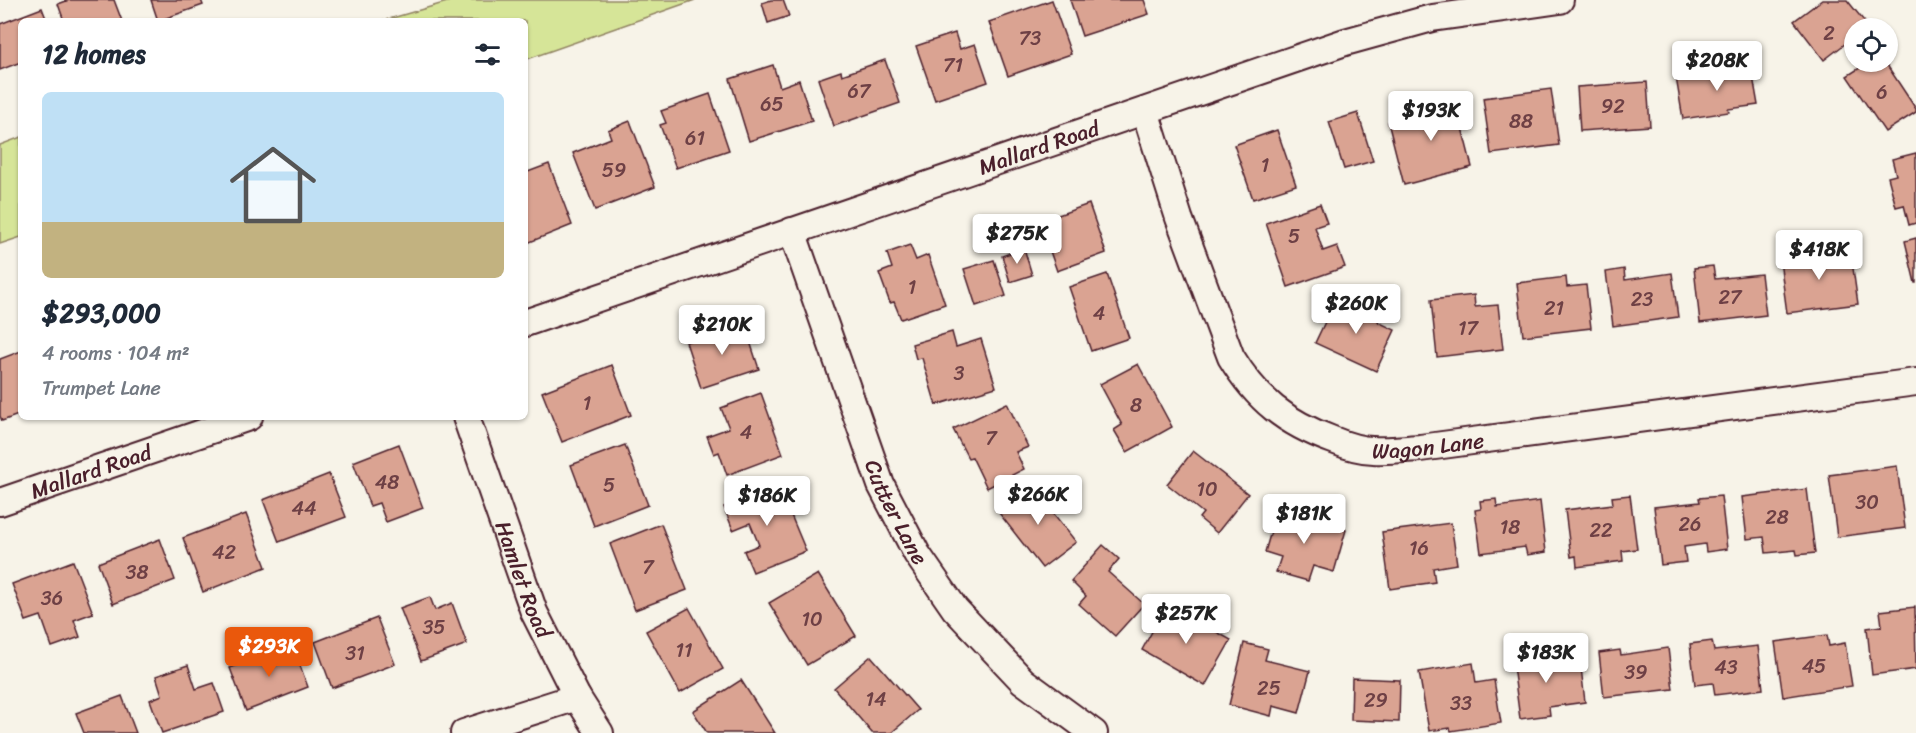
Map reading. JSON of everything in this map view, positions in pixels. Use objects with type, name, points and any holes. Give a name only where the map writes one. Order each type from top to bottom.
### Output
[{"type":"street","name":"Mallard Road","points":[[528,322],[1345,42],[1432,18],[1560,0]]},
{"type":"street","name":"Wagon Lane","points":[[1145,111],[1179,218],[1231,357],[1243,377],[1274,410],[1304,430],[1346,446],[1372,450],[1420,448],[1916,382]]},
{"type":"street","name":"Cutter Lane","points":[[792,231],[881,485],[917,554],[955,609],[1023,681],[1094,733]]},
{"type":"street","name":"Mallard Road","points":[[0,502],[240,420]]},
{"type":"street","name":"Hamlet Road","points":[[467,420],[534,612],[577,697],[600,733]]},
{"type":"street","points":[[464,733],[577,697]]},
{"type":"green space","points":[[454,0],[695,0],[528,59],[528,18],[392,18]]},
{"type":"green space","points":[[18,138],[18,238],[0,244],[0,145]]},
{"type":"building","points":[[69,0],[114,0],[121,18],[63,18],[58,4]]},
{"type":"building","points":[[151,0],[201,0],[203,5],[166,18],[157,18]]},
{"type":"building","points":[[783,0],[789,16],[768,23],[762,3]]},
{"type":"building","points":[[1052,0],[1071,54],[1008,76],[989,22]]},
{"type":"building","points":[[1070,0],[1144,0],[1149,14],[1082,36]]},
{"type":"building","points":[[1822,0],[1847,0],[1862,18],[1844,18],[1844,45],[1824,60],[1794,21]]},
{"type":"building","points":[[42,8],[46,18],[18,18],[18,63],[0,70],[0,24]]},
{"type":"building","points":[[955,33],[960,49],[975,44],[988,82],[935,100],[916,46]]},
{"type":"building","points":[[885,60],[900,103],[834,126],[818,79],[841,71],[842,75]]},
{"type":"building","points":[[773,65],[780,87],[799,80],[812,121],[749,141],[730,79]]},
{"type":"building","points":[[1751,65],[1758,105],[1683,119],[1676,77]]},
{"type":"building","points":[[1853,72],[1892,72],[1916,112],[1885,132],[1847,76]]},
{"type":"building","points":[[1647,82],[1650,126],[1580,131],[1577,87]]},
{"type":"building","points":[[1551,89],[1559,145],[1491,154],[1483,98]]},
{"type":"building","points":[[1453,92],[1472,167],[1404,185],[1388,122],[1434,110],[1431,97]]},
{"type":"building","points":[[710,94],[729,150],[676,168],[660,125],[666,123],[661,111]]},
{"type":"building","points":[[1358,113],[1373,161],[1344,169],[1329,122]]},
{"type":"building","points":[[630,121],[655,187],[595,210],[573,153],[611,138],[608,130]]},
{"type":"building","points":[[1277,130],[1296,185],[1253,199],[1234,145]]},
{"type":"building","points":[[1916,153],[1916,223],[1909,225],[1904,205],[1896,207],[1888,177],[1896,175],[1892,159]]},
{"type":"building","points":[[549,164],[572,225],[528,243],[528,172]]},
{"type":"building","points":[[1089,204],[1106,253],[1057,271],[1046,240],[1056,236],[1050,218]]},
{"type":"building","points":[[1320,204],[1327,223],[1315,227],[1323,251],[1337,246],[1345,267],[1288,287],[1266,223]]},
{"type":"building","points":[[1916,238],[1916,283],[1915,283],[1905,241]]},
{"type":"building","points":[[910,245],[916,260],[928,255],[945,304],[901,319],[894,302],[890,303],[879,273],[892,268],[887,253]]},
{"type":"building","points":[[1850,247],[1858,304],[1787,313],[1780,261],[1801,258],[1800,254]]},
{"type":"building","points":[[1024,248],[1032,275],[1010,282],[1002,256]]},
{"type":"building","points":[[994,260],[1006,296],[976,306],[964,269]]},
{"type":"building","points":[[1713,266],[1715,279],[1761,274],[1766,315],[1700,323],[1694,268]]},
{"type":"building","points":[[1624,269],[1625,280],[1672,273],[1678,317],[1613,326],[1606,272]]},
{"type":"building","points":[[1107,274],[1129,338],[1091,351],[1069,287]]},
{"type":"building","points":[[1566,277],[1567,287],[1586,285],[1591,328],[1523,336],[1517,283]]},
{"type":"building","points":[[1474,295],[1475,307],[1498,305],[1503,349],[1437,357],[1431,300]]},
{"type":"building","points":[[1355,301],[1382,313],[1378,322],[1395,330],[1376,371],[1315,343],[1334,303],[1350,311]]},
{"type":"building","points":[[744,323],[759,369],[701,388],[686,342]]},
{"type":"building","points":[[952,332],[956,347],[981,339],[996,387],[936,405],[922,358],[916,359],[912,344]]},
{"type":"building","points":[[18,352],[18,415],[2,421],[0,416],[0,359]]},
{"type":"building","points":[[1138,364],[1172,427],[1127,452],[1114,430],[1122,425],[1100,384]]},
{"type":"building","points":[[612,365],[631,415],[562,442],[542,392]]},
{"type":"building","points":[[761,393],[783,454],[727,475],[719,452],[714,454],[707,436],[729,428],[721,408]]},
{"type":"building","points":[[1007,403],[1028,447],[1016,452],[1024,469],[987,488],[972,457],[968,458],[953,429]]},
{"type":"building","points":[[399,444],[423,508],[386,522],[379,503],[370,506],[353,462]]},
{"type":"building","points":[[625,445],[648,505],[594,526],[571,465]]},
{"type":"building","points":[[1193,451],[1248,494],[1217,533],[1199,518],[1203,513],[1167,484]]},
{"type":"building","points":[[1897,466],[1905,528],[1837,537],[1829,475]]},
{"type":"building","points":[[329,474],[346,517],[279,542],[263,500]]},
{"type":"building","points":[[1039,482],[1053,499],[1046,504],[1076,542],[1042,568],[999,513]]},
{"type":"building","points":[[778,484],[806,551],[753,572],[744,551],[759,545],[750,523],[733,530],[724,507]]},
{"type":"building","points":[[1807,489],[1815,553],[1797,555],[1796,550],[1766,553],[1764,537],[1747,539],[1742,497]]},
{"type":"building","points":[[1630,495],[1637,549],[1622,551],[1623,561],[1577,567],[1576,556],[1571,557],[1565,510],[1613,504],[1612,497]]},
{"type":"building","points":[[1721,496],[1727,549],[1706,552],[1705,544],[1684,547],[1686,562],[1661,565],[1654,507],[1700,502],[1699,498]]},
{"type":"building","points":[[1496,499],[1497,507],[1540,501],[1546,552],[1527,555],[1525,547],[1481,553],[1475,510],[1481,509],[1480,501]]},
{"type":"building","points":[[1277,510],[1346,530],[1334,572],[1313,566],[1308,581],[1276,572],[1281,557],[1265,552]]},
{"type":"building","points":[[246,514],[266,567],[203,592],[183,538]]},
{"type":"building","points":[[1451,523],[1457,564],[1433,568],[1435,582],[1390,589],[1382,532]]},
{"type":"building","points":[[661,524],[687,590],[635,610],[610,544]]},
{"type":"building","points":[[160,539],[175,580],[113,604],[98,563]]},
{"type":"building","points":[[1103,545],[1119,559],[1108,572],[1144,604],[1115,636],[1079,604],[1086,596],[1071,581]]},
{"type":"building","points":[[73,561],[93,613],[74,620],[80,637],[52,647],[41,616],[26,621],[12,584]]},
{"type":"building","points":[[818,574],[856,636],[807,665],[769,603]]},
{"type":"building","points":[[430,597],[435,610],[452,603],[467,644],[421,661],[400,608]]},
{"type":"building","points":[[1167,604],[1231,640],[1205,686],[1142,650]]},
{"type":"building","points":[[1915,607],[1916,669],[1872,675],[1867,628],[1882,626],[1880,611]]},
{"type":"building","points":[[689,608],[723,669],[680,693],[646,631]]},
{"type":"building","points":[[377,618],[395,664],[332,688],[315,642]]},
{"type":"building","points":[[1827,635],[1829,646],[1845,643],[1852,686],[1783,697],[1775,642]]},
{"type":"building","points":[[1712,641],[1714,651],[1758,646],[1763,689],[1715,695],[1713,683],[1695,685],[1690,644]]},
{"type":"building","points":[[1244,643],[1268,649],[1265,660],[1310,671],[1299,713],[1273,706],[1271,716],[1229,705]]},
{"type":"building","points":[[292,644],[308,687],[246,711],[230,668]]},
{"type":"building","points":[[1530,648],[1532,665],[1580,659],[1585,702],[1549,707],[1550,715],[1520,719],[1511,651]]},
{"type":"building","points":[[1668,648],[1673,689],[1604,697],[1599,653],[1620,650],[1621,655]]},
{"type":"building","points":[[871,656],[918,710],[891,733],[872,733],[834,688]]},
{"type":"building","points":[[1473,663],[1476,683],[1494,680],[1501,723],[1451,731],[1450,728],[1429,731],[1419,672]]},
{"type":"building","points":[[188,665],[196,689],[214,683],[224,712],[162,733],[150,700],[162,695],[156,676]]},
{"type":"building","points":[[1352,678],[1400,680],[1399,722],[1351,720]]},
{"type":"building","points":[[741,680],[775,733],[707,733],[693,711]]},
{"type":"building","points":[[122,696],[136,733],[84,733],[76,713]]}]
